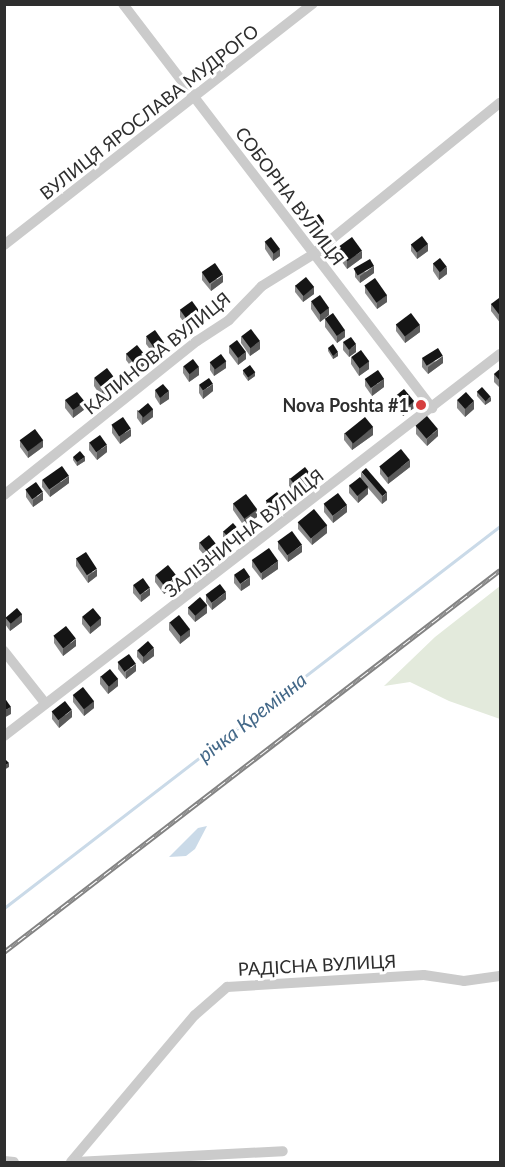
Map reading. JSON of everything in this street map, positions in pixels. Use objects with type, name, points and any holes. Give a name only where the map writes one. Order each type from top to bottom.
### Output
[{"type":"street","name":"СОБОРНА ВУЛИЦЯ","points":[[123,4],[196,97],[312,255],[432,408]]},
{"type":"street","name":"ВУЛИЦЯ ЯРОСЛАВА МУДРОГО","points":[[4,245],[313,4]]},
{"type":"street","name":"КАЛИНОВА ВУЛИЦЯ","points":[[4,495],[197,341],[230,320],[262,286],[312,255],[501,103]]},
{"type":"street","name":"ЗАЛІЗНИЧНА ВУЛИЦЯ","points":[[4,736],[501,354]]},
{"type":"street","points":[[4,651],[45,704]]},
{"type":"street","name":"РАДІСНА ВУЛИЦЯ","points":[[71,1162],[195,1015],[227,987],[424,975],[464,981],[501,976]]},
{"type":"street","points":[[76,1162],[283,1151]]},
{"type":"street","points":[[4,1161],[14,1162]]},
{"type":"shaded area","points":[[500,586],[500,719],[449,701],[410,682],[384,686],[435,637]]},
{"type":"water","points":[[207,826],[195,849],[186,856],[169,857],[198,828]]},
{"type":"building","points":[[319,214],[324,221],[318,226],[313,218]]},
{"type":"building","points":[[422,236],[428,244],[417,252],[411,244]]},
{"type":"building","points":[[271,237],[280,249],[274,254],[265,242]]},
{"type":"building","points":[[352,237],[362,251],[347,261],[337,248]]},
{"type":"building","points":[[440,258],[447,267],[440,272],[433,264]]},
{"type":"building","points":[[370,259],[374,266],[358,275],[354,268]]},
{"type":"building","points":[[215,263],[223,275],[210,284],[202,272]]},
{"type":"building","points":[[306,277],[314,287],[303,296],[295,286]]},
{"type":"building","points":[[375,278],[387,295],[376,303],[364,285]]},
{"type":"building","points":[[320,295],[329,308],[320,314],[311,301]]},
{"type":"building","points":[[499,298],[501,300],[501,317],[491,304]]},
{"type":"building","points":[[192,301],[202,315],[190,324],[180,310]]},
{"type":"building","points":[[333,313],[345,330],[337,336],[325,319]]},
{"type":"building","points":[[411,313],[420,325],[405,336],[396,324]]},
{"type":"building","points":[[251,329],[260,341],[250,348],[241,336]]},
{"type":"building","points":[[155,330],[164,343],[155,349],[146,336]]},
{"type":"building","points":[[351,337],[356,344],[349,350],[343,342]]},
{"type":"building","points":[[237,340],[246,352],[238,358],[229,346]]},
{"type":"building","points":[[333,344],[338,352],[333,356],[328,348]]},
{"type":"building","points":[[137,345],[146,356],[135,365],[126,354]]},
{"type":"building","points":[[438,348],[443,356],[427,366],[422,358]]},
{"type":"building","points":[[361,350],[369,361],[360,368],[351,357]]},
{"type":"building","points":[[221,354],[226,361],[215,370],[210,362]]},
{"type":"building","points":[[193,359],[199,367],[189,374],[183,366]]},
{"type":"building","points":[[250,365],[255,372],[248,378],[243,370]]},
{"type":"building","points":[[107,368],[116,380],[103,390],[94,378]]},
{"type":"building","points":[[501,368],[501,382],[494,374]]},
{"type":"building","points":[[378,370],[384,379],[371,388],[365,379]]},
{"type":"building","points":[[209,378],[213,384],[203,391],[199,385]]},
{"type":"building","points":[[163,384],[169,391],[160,398],[155,390]]},
{"type":"building","points":[[482,387],[491,397],[485,401],[477,392]]},
{"type":"building","points":[[404,389],[414,401],[404,410],[394,397]]},
{"type":"building","points":[[77,392],[85,402],[73,410],[65,400]]},
{"type":"building","points":[[466,392],[474,401],[465,409],[457,400]]},
{"type":"building","points":[[148,403],[153,409],[143,417],[138,411]]},
{"type":"building","points":[[427,416],[438,429],[426,439],[416,426]]},
{"type":"building","points":[[123,417],[131,429],[119,436],[111,425]]},
{"type":"building","points":[[365,417],[373,427],[353,443],[345,433]]},
{"type":"building","points":[[35,429],[43,440],[28,451],[20,440]]},
{"type":"building","points":[[100,435],[107,445],[96,452],[89,442]]},
{"type":"building","points":[[401,449],[410,460],[388,478],[379,467]]},
{"type":"building","points":[[80,451],[85,457],[77,462],[73,457]]},
{"type":"building","points":[[62,466],[69,476],[49,490],[42,480]]},
{"type":"building","points":[[305,467],[312,476],[297,487],[290,479]]},
{"type":"building","points":[[366,468],[387,492],[382,496],[361,472]]},
{"type":"building","points":[[360,477],[368,487],[357,496],[349,486]]},
{"type":"building","points":[[36,482],[43,492],[32,499],[25,489]]},
{"type":"building","points":[[277,492],[283,500],[272,508],[266,500]]},
{"type":"building","points":[[338,493],[347,505],[333,516],[324,504]]},
{"type":"building","points":[[246,494],[257,509],[244,519],[233,503]]},
{"type":"building","points":[[314,509],[327,525],[311,539],[298,522]]},
{"type":"building","points":[[233,523],[240,531],[230,540],[223,532]]},
{"type":"building","points":[[292,531],[302,545],[287,555],[277,542]]},
{"type":"building","points":[[209,535],[219,548],[209,555],[200,542]]},
{"type":"building","points":[[269,548],[278,561],[261,573],[252,560]]},
{"type":"building","points":[[86,552],[97,569],[87,575],[76,559]]},
{"type":"building","points":[[168,565],[177,576],[164,586],[156,575]]},
{"type":"building","points":[[244,568],[250,577],[240,584],[234,575]]},
{"type":"building","points":[[143,578],[150,588],[140,595],[133,585]]},
{"type":"building","points":[[220,584],[226,592],[212,603],[206,595]]},
{"type":"building","points":[[200,597],[207,605],[195,616],[188,607]]},
{"type":"building","points":[[17,608],[22,614],[11,624],[6,618]]},
{"type":"building","points":[[93,608],[101,618],[90,627],[82,617]]},
{"type":"building","points":[[179,615],[190,629],[181,637],[170,622]]},
{"type":"building","points":[[66,626],[76,639],[63,648],[53,636]]},
{"type":"building","points":[[148,641],[154,648],[143,657],[137,650]]},
{"type":"building","points":[[129,654],[136,664],[124,672],[118,662]]},
{"type":"building","points":[[110,669],[118,679],[109,687],[101,677]]},
{"type":"building","points":[[83,687],[94,701],[84,709],[73,695]]},
{"type":"building","points":[[4,697],[11,707],[4,711]]},
{"type":"building","points":[[65,701],[72,710],[58,720],[52,711]]},
{"type":"waterway","name":"річка Кремінна","points":[[4,908],[500,526]]},
{"type":"railway","points":[[4,952],[500,570]]},
{"type":"place","name":"Nova Poshta #1","points":[[421,405]]}]
